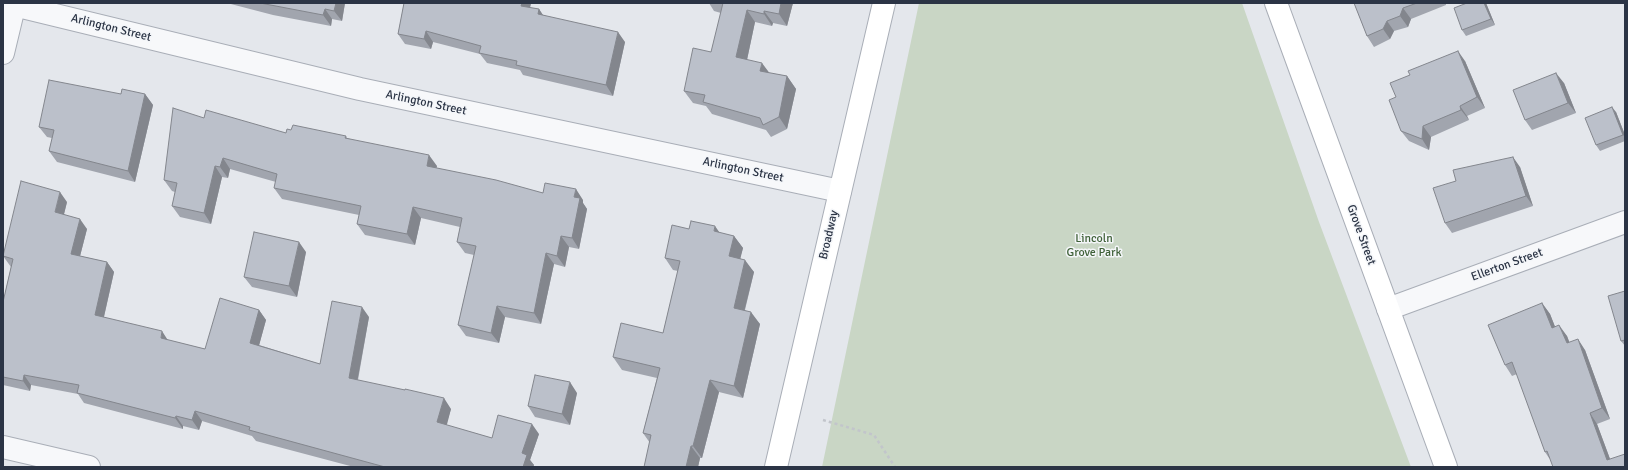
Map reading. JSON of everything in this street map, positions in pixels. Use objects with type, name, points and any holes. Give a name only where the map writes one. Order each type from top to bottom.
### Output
[{"type":"main road","name":"Broadway","points":[[776,467],[884,3]]},
{"type":"main road","name":"Grove Street","points":[[1276,3],[1446,467]]},
{"type":"street","name":"Arlington Street","points":[[15,4],[360,89],[840,191]]},
{"type":"street","points":[[3,53],[15,4]]},
{"type":"street","name":"Ellerton Street","points":[[1388,309],[1625,222]]},
{"type":"street","points":[[3,447],[89,467]]},
{"type":"path","points":[[823,420],[874,435],[895,467]]},
{"type":"green space","name":"Lincoln Grove Park","points":[[919,3],[1242,3],[1319,222],[1411,467],[822,467]]},
{"type":"building","points":[[260,3],[336,3],[334,11],[325,9],[323,15]]},
{"type":"building","points":[[404,3],[522,3],[521,6],[539,9],[538,14],[618,32],[606,85],[516,65],[517,61],[479,53],[481,46],[426,31],[424,39],[398,34]]},
{"type":"building","points":[[723,3],[781,3],[779,14],[764,11],[764,14],[747,10],[736,57],[762,63],[760,71],[787,76],[779,117],[763,125],[760,118],[703,102],[705,95],[684,91],[693,48],[711,52]]},
{"type":"building","points":[[1354,3],[1417,3],[1403,8],[1400,16],[1387,21],[1383,29],[1367,36]]},
{"type":"building","points":[[1467,3],[1484,3],[1491,19],[1462,30],[1454,8]]},
{"type":"building","points":[[1458,51],[1477,97],[1460,106],[1461,110],[1423,126],[1422,139],[1401,131],[1389,100],[1396,97],[1390,83],[1410,75],[1408,71]]},
{"type":"building","points":[[1556,73],[1568,103],[1525,120],[1513,90]]},
{"type":"building","points":[[49,80],[121,94],[122,89],[145,94],[128,171],[49,151],[54,130],[39,127]]},
{"type":"building","points":[[1612,107],[1623,135],[1596,145],[1585,118]]},
{"type":"building","points":[[173,108],[204,118],[206,110],[286,133],[287,129],[291,130],[293,125],[346,136],[345,138],[429,155],[427,166],[496,180],[543,193],[545,183],[576,189],[574,197],[580,198],[572,238],[561,236],[557,256],[546,253],[534,313],[497,306],[491,333],[458,325],[476,246],[457,242],[462,218],[413,207],[407,234],[357,224],[361,206],[274,188],[277,174],[223,158],[220,167],[215,166],[204,213],[172,206],[177,183],[164,180]]},
{"type":"building","points":[[1513,157],[1526,196],[1445,223],[1433,188],[1456,181],[1453,170]]},
{"type":"building","points":[[21,181],[60,192],[55,212],[80,219],[71,254],[107,262],[95,315],[162,331],[161,338],[205,349],[220,298],[259,310],[250,343],[320,364],[332,301],[362,307],[349,378],[444,398],[437,422],[492,438],[498,415],[532,424],[522,453],[527,455],[523,467],[385,467],[249,430],[250,427],[195,411],[192,420],[176,416],[175,418],[77,393],[79,385],[24,375],[23,381],[3,377],[3,302],[13,259],[3,256]]},
{"type":"building","points":[[691,221],[715,226],[714,231],[734,236],[729,256],[745,260],[734,308],[751,312],[734,386],[710,380],[686,467],[644,467],[651,435],[643,433],[660,368],[613,357],[621,323],[663,333],[680,261],[665,258],[672,225],[689,229]]},
{"type":"building","points":[[254,232],[299,242],[289,286],[244,277]]},
{"type":"building","points":[[1625,291],[1625,340],[1621,341],[1608,296]]},
{"type":"building","points":[[1542,303],[1552,328],[1559,325],[1567,343],[1578,339],[1602,408],[1590,413],[1607,460],[1625,454],[1625,467],[1553,467],[1547,451],[1545,452],[1512,362],[1505,365],[1488,325]]},
{"type":"building","points":[[535,375],[570,382],[562,414],[528,406]]}]
